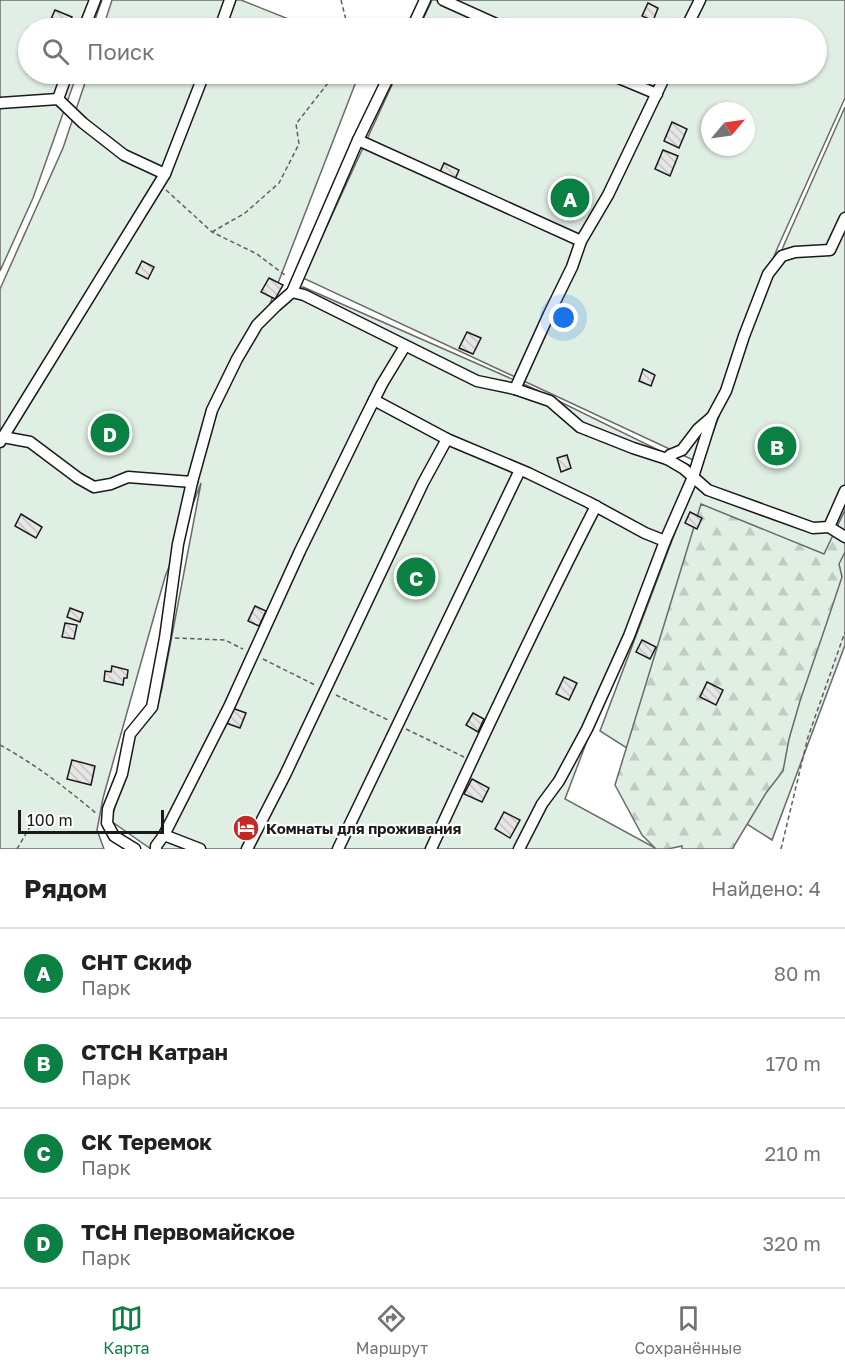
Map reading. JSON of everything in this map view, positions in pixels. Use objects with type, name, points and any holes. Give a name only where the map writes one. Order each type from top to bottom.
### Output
[{"type":"lane","points":[[88,18],[95,0]]},
{"type":"lane","points":[[224,18],[230,0]]},
{"type":"lane","points":[[417,18],[425,0]]},
{"type":"lane","points":[[443,0],[483,18]]},
{"type":"lane","points":[[692,18],[700,0]]},
{"type":"lane","points":[[57,99],[63,84]]},
{"type":"lane","points":[[192,482],[128,477],[111,484],[94,487],[78,478],[30,442],[1,440],[162,179],[200,84]]},
{"type":"lane","points":[[135,849],[114,836],[107,823],[108,809],[122,774],[130,734],[152,707],[165,638],[178,544],[212,410],[257,325],[294,287],[358,140],[385,84]]},
{"type":"lane","points":[[633,84],[657,94]]},
{"type":"lane","points":[[515,389],[572,267],[581,241],[608,195],[662,84]]},
{"type":"lane","points":[[0,103],[57,99],[83,123],[162,179]]},
{"type":"lane","points":[[358,140],[581,241]]},
{"type":"lane","points":[[519,849],[542,804],[559,781],[587,729],[629,636],[693,477],[712,417],[726,391],[768,274],[782,256],[795,252],[830,250],[845,218]]},
{"type":"lane","points":[[294,287],[304,295],[477,381],[515,389],[550,401],[580,427],[667,459],[684,469],[708,490],[813,528],[829,527],[845,537]]},
{"type":"lane","points":[[156,849],[229,707],[300,551],[374,400],[405,346]]},
{"type":"lane","points":[[374,400],[447,439],[520,470],[666,541]]},
{"type":"lane","points":[[667,459],[670,455],[682,450],[698,429],[712,417]]},
{"type":"lane","points":[[247,849],[290,764],[423,483],[447,439]]},
{"type":"lane","points":[[338,849],[520,470]]},
{"type":"lane","points":[[829,527],[845,491]]},
{"type":"lane","points":[[431,849],[496,708],[596,507]]},
{"type":"lane","points":[[164,835],[201,849]]},
{"type":"path","points":[[341,0],[346,18]]},
{"type":"path","points":[[212,232],[245,213],[279,183],[298,144],[296,124],[326,84]]},
{"type":"path","points":[[162,179],[212,232],[257,254],[294,287]]},
{"type":"path","points":[[781,849],[808,737],[845,632]]},
{"type":"path","points":[[0,745],[22,757],[65,787],[107,823]]},
{"type":"path","points":[[17,849],[35,818]]},
{"type":"green space","points":[[0,0],[102,0],[96,18],[18,18],[18,84],[73,84],[33,198],[0,271]]},
{"type":"green space","points":[[112,0],[241,0],[286,18],[106,18]]},
{"type":"green space","points":[[432,0],[845,0],[845,98],[777,249],[693,460],[303,278],[392,84],[827,84],[827,18],[424,18]]},
{"type":"green space","points":[[85,84],[355,84],[261,327],[303,287],[528,386],[691,466],[565,799],[657,849],[151,849],[111,821],[135,734],[156,711],[201,483],[165,577],[103,798],[97,830],[104,849],[0,849],[0,289],[63,148]]},
{"type":"green space","points":[[845,107],[845,645],[772,840],[600,731],[783,247]]},
{"type":"green space","points":[[701,504],[824,554],[845,510],[845,552],[839,564],[842,577],[800,701],[783,771],[766,793],[733,849],[682,849],[682,846],[656,849],[642,835],[615,785]]},
{"type":"building","points":[[648,3],[658,8],[654,18],[642,16]]},
{"type":"building","points":[[55,10],[72,17],[72,18],[51,18]]},
{"type":"building","points":[[672,122],[687,129],[679,148],[664,141]]},
{"type":"building","points":[[663,150],[678,156],[670,176],[655,169]]},
{"type":"building","points":[[444,163],[459,170],[455,179],[440,172]]},
{"type":"building","points":[[142,261],[154,267],[148,279],[136,273]]},
{"type":"building","points":[[269,278],[283,285],[275,299],[261,292]]},
{"type":"building","points":[[467,332],[481,338],[473,354],[459,348]]},
{"type":"building","points":[[643,369],[655,375],[651,386],[639,381]]},
{"type":"building","points":[[567,455],[571,468],[561,472],[557,458]]},
{"type":"building","points":[[690,512],[702,518],[697,529],[685,523]]},
{"type":"building","points":[[21,514],[42,527],[36,538],[15,526]]},
{"type":"building","points":[[255,606],[266,611],[259,626],[248,621]]},
{"type":"building","points":[[70,608],[83,613],[80,622],[67,617]]},
{"type":"building","points":[[65,623],[77,625],[74,639],[62,637]]},
{"type":"building","points":[[642,640],[656,647],[650,659],[636,652]]},
{"type":"building","points":[[112,666],[128,670],[123,685],[104,681],[105,671],[111,672]]},
{"type":"building","points":[[564,677],[577,683],[569,700],[556,694]]},
{"type":"building","points":[[707,682],[723,690],[716,705],[700,697]]},
{"type":"building","points":[[232,708],[246,713],[240,728],[226,723]]},
{"type":"building","points":[[473,713],[484,719],[478,732],[466,725]]},
{"type":"building","points":[[72,760],[95,766],[91,785],[67,779]]},
{"type":"building","points":[[472,779],[489,788],[482,802],[464,794]]},
{"type":"building","points":[[504,812],[520,820],[510,838],[495,829]]},
{"type":"place","name":"СНТ Скиф","points":[[570,198]]},
{"type":"place","name":"ТСН Первомайское","points":[[110,433]]},
{"type":"place","name":"СТСН Катран","points":[[777,446]]},
{"type":"place","name":"СК Теремок","points":[[416,577]]},
{"type":"place","name":"Комнаты для проживания","points":[[246,828]]}]
